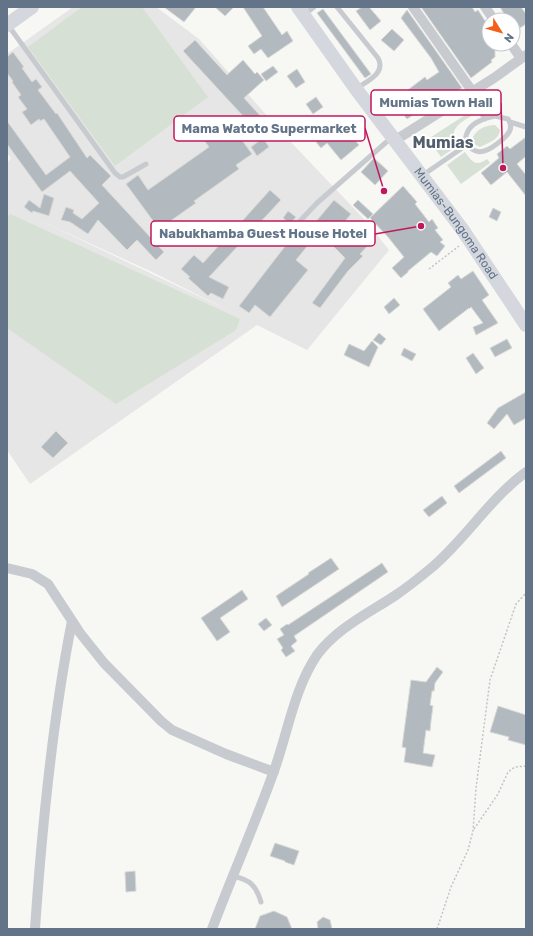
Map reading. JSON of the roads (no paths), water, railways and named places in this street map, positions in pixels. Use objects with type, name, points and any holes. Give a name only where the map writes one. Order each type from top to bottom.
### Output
[{"type":"street","points":[[7,25],[32,7]]},
{"type":"street","points":[[413,7],[470,92]]},
{"type":"street","name":"Mumias-Bungoma Road","points":[[305,10],[356,89],[469,239],[526,325]]},
{"type":"street","points":[[393,139],[494,78],[524,57]]},
{"type":"street","points":[[212,929],[274,772],[298,693],[310,668],[324,646],[351,624],[397,594],[430,569],[451,549],[498,497],[526,472]]},
{"type":"street","points":[[7,568],[32,574],[48,584],[72,621],[104,663],[161,721],[172,730],[226,754],[274,772]]},
{"type":"street","points":[[35,929],[46,799],[63,668],[72,621]]},
{"type":"lane","points":[[337,7],[381,63],[380,70],[356,89]]},
{"type":"lane","points":[[7,25],[115,173],[123,178],[146,164]]},
{"type":"lane","points":[[470,92],[485,119]]},
{"type":"lane","points":[[510,122],[511,129],[509,134],[488,150],[475,151],[468,144],[466,139],[468,131],[474,124],[495,116],[500,116],[508,119],[510,122],[526,127]]},
{"type":"lane","points":[[298,222],[335,187],[393,139]]},
{"type":"lane","points":[[422,176],[468,144]]},
{"type":"lane","points":[[233,876],[252,884],[258,890],[261,902]]},
{"type":"place","name":"Mumias Town Hall","points":[[503,168]]},
{"type":"place","name":"Mama Watoto Supermarket","points":[[384,191]]},
{"type":"place","name":"Nabukhamba Guest House Hotel","points":[[421,226]]},
{"type":"district","name":"Mumias","points":[[443,142]]}]
